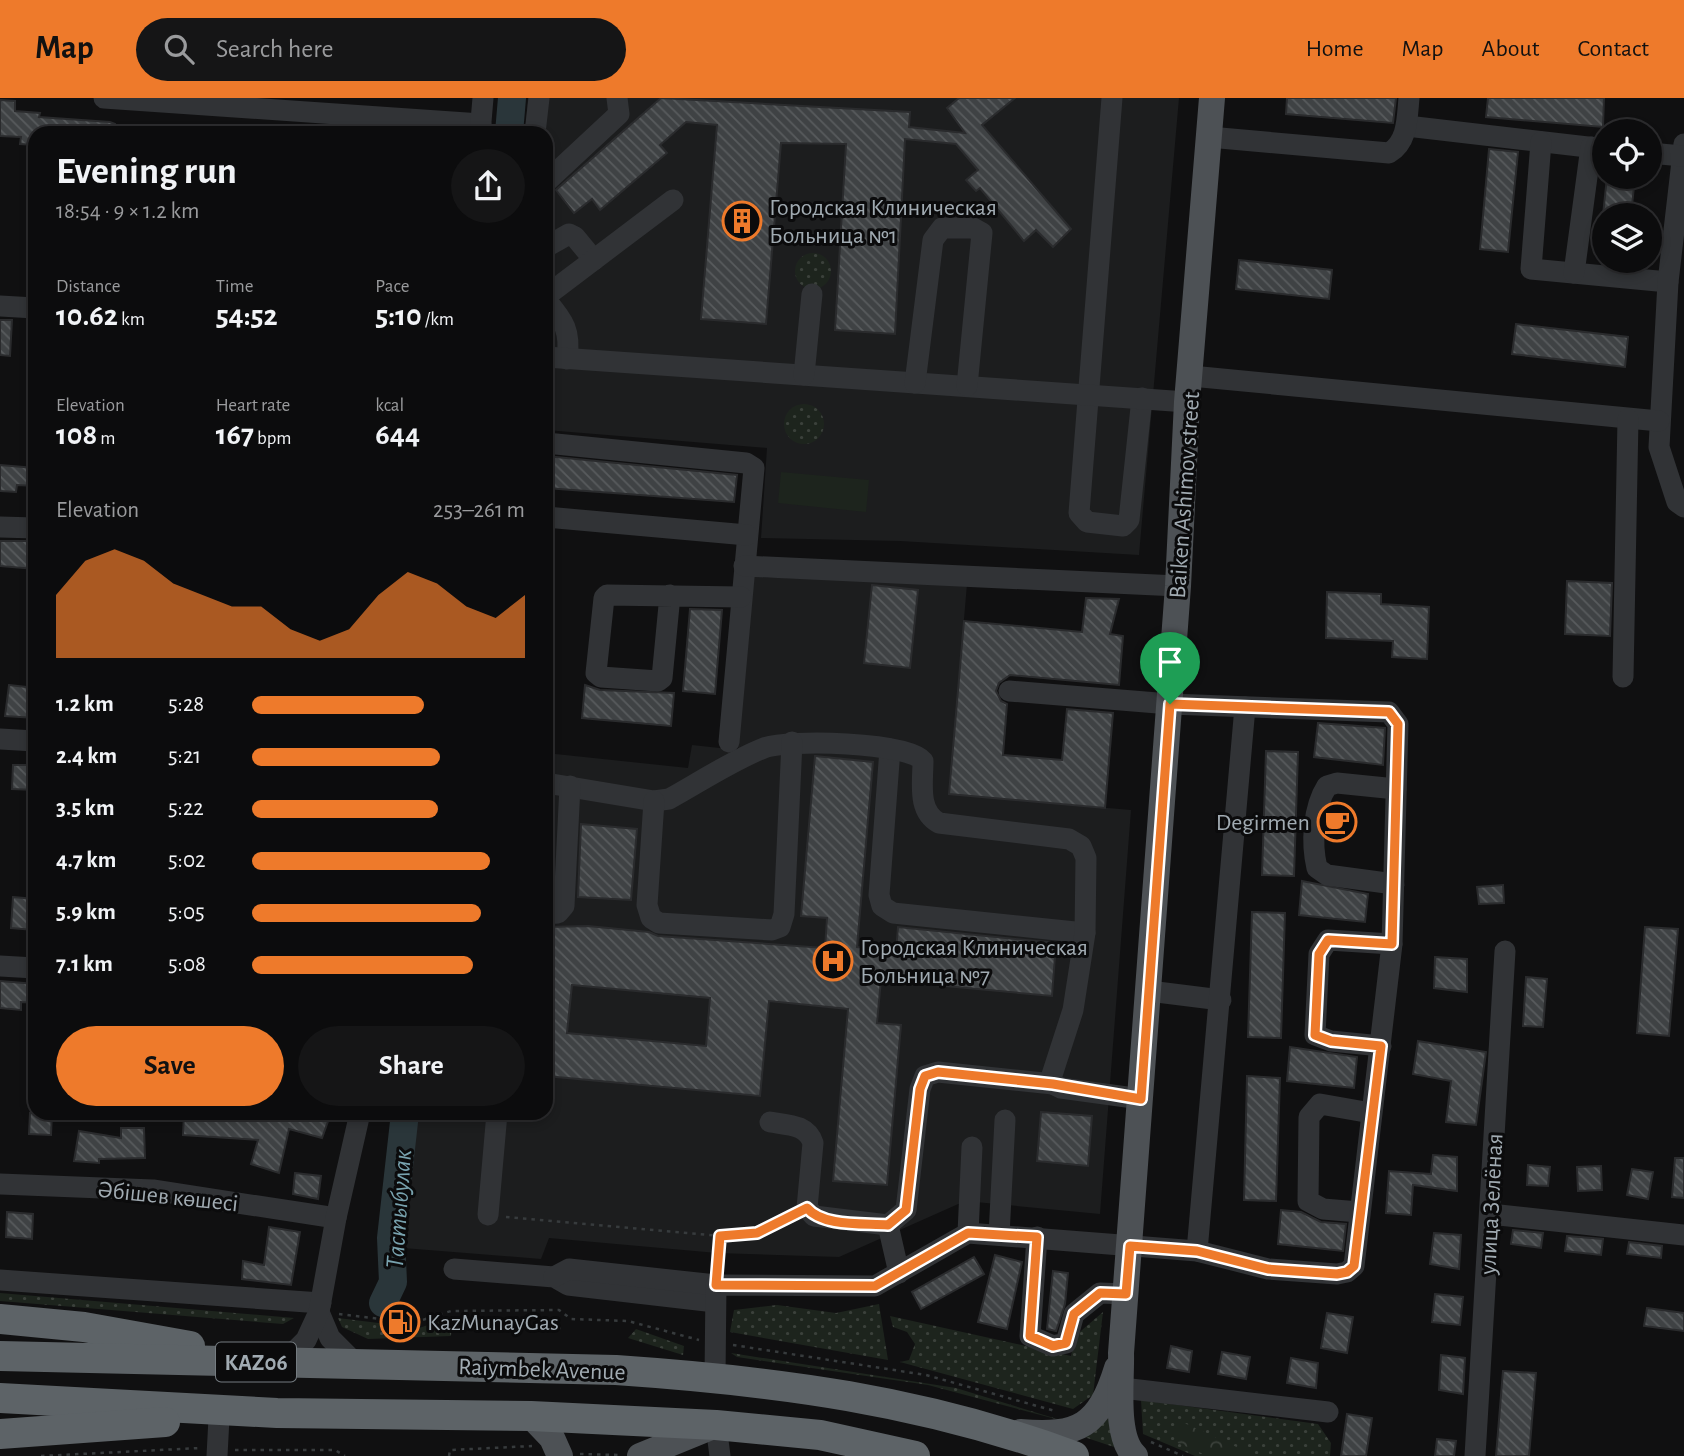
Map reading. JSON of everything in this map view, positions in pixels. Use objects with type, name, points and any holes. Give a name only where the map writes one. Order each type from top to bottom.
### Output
[{"type":"highway","points":[[0,1319],[84,1327],[283,1363]]},
{"type":"highway","name":"Raiymbek Avenue","points":[[0,1356],[616,1370],[715,1377],[828,1390],[1004,1430],[1074,1456]]},
{"type":"highway","name":"Raiymbek Avenue","points":[[0,1398],[277,1413],[531,1416],[716,1425],[820,1436],[915,1456]]},
{"type":"highway","points":[[0,1434],[40,1444],[219,1418],[277,1413]]},
{"type":"main road","name":"Baiken Ashimov street","points":[[1121,1353],[1212,98]]},
{"type":"main road","points":[[1121,1353],[1122,1430],[1128,1450],[1135,1456]]},
{"type":"main road","points":[[1004,1430],[1052,1435],[1072,1432],[1090,1420],[1111,1387],[1121,1353]]},
{"type":"main road","points":[[531,1416],[566,1455]]},
{"type":"main road","points":[[640,1456],[716,1425]]},
{"type":"street","points":[[104,98],[445,126]]},
{"type":"street","points":[[481,126],[483,98]]},
{"type":"street","points":[[536,126],[539,98]]},
{"type":"street","points":[[553,176],[620,114],[617,98]]},
{"type":"street","points":[[1112,98],[1079,513],[1087,522],[1123,526],[1129,520],[1142,398]]},
{"type":"street","points":[[1209,137],[1389,153],[1399,147],[1407,126],[1409,98]]},
{"type":"street","points":[[1407,126],[1592,147]]},
{"type":"street","points":[[1541,142],[1531,268],[1668,282]]},
{"type":"street","points":[[1662,152],[1683,150],[1680,212],[1668,282],[1659,447],[1677,502],[1684,507]]},
{"type":"street","points":[[1574,273],[1592,179]]},
{"type":"street","points":[[553,292],[673,200]]},
{"type":"street","points":[[915,383],[933,240],[942,228],[973,228],[982,233],[967,386]]},
{"type":"street","points":[[553,243],[569,234],[575,237],[594,260]]},
{"type":"street","points":[[804,375],[812,294]]},
{"type":"street","points":[[0,306],[28,308]]},
{"type":"street","points":[[553,307],[566,323],[570,338],[556,358]]},
{"type":"street","points":[[556,358],[1087,395],[1142,398],[1189,389],[1659,421]]},
{"type":"street","points":[[1623,677],[1628,419]]},
{"type":"street","points":[[553,444],[746,463],[754,468],[729,742]]},
{"type":"street","points":[[553,518],[747,535]]},
{"type":"street","points":[[0,527],[28,528]]},
{"type":"street","points":[[744,566],[1178,586]]},
{"type":"street","points":[[670,595],[662,678],[658,681],[601,677],[596,673],[604,598],[607,595],[670,595],[741,597]]},
{"type":"street","points":[[454,1269],[554,1277],[569,1269],[716,1294],[875,1286],[968,1233],[1197,1251],[1268,1269],[1337,1274],[1347,1272],[1354,1266],[1392,944],[1400,737],[1398,724],[1389,712],[1170,704],[1009,691]]},
{"type":"street","points":[[1197,1251],[1245,708]]},
{"type":"street","points":[[0,739],[28,740]]},
{"type":"street","points":[[654,801],[647,905],[651,918],[659,923],[772,930],[780,927],[784,914],[792,742]]},
{"type":"street","points":[[553,784],[654,801],[668,799],[765,747],[792,742],[890,749],[919,757],[923,761],[924,808],[930,818],[939,823],[1069,839],[1081,846],[1086,858],[1085,933],[1073,1010],[1051,1078],[1053,1084]]},
{"type":"street","points":[[890,749],[879,895],[882,906],[893,913],[1085,933]]},
{"type":"street","points":[[1394,884],[1327,875],[1317,868],[1314,858],[1317,806],[1327,786],[1337,783],[1396,789]]},
{"type":"street","points":[[553,913],[558,913],[564,905],[570,786]]},
{"type":"street","points":[[1381,1046],[1331,1041],[1315,1035],[1319,954],[1328,940],[1392,944]]},
{"type":"street","name":"улица Зелёная","points":[[1475,1456],[1505,951]]},
{"type":"street","points":[[0,966],[28,968]]},
{"type":"street","points":[[1149,991],[1221,1000]]},
{"type":"street","points":[[770,1122],[802,1128],[810,1134],[813,1143],[807,1208],[814,1216],[828,1220],[888,1225],[906,1210],[920,1089],[925,1076],[938,1072],[1053,1084],[1141,1099]]},
{"type":"street","points":[[1359,1212],[1323,1209],[1308,1201],[1309,1117],[1320,1104],[1371,1113]]},
{"type":"street","points":[[357,1365],[330,1338],[326,1310],[336,1218],[358,1120]]},
{"type":"street","points":[[488,1215],[496,1120]]},
{"type":"street","points":[[999,1235],[1005,1120]]},
{"type":"street","points":[[968,1233],[972,1147]]},
{"type":"street","name":"Әбішев көшесі","points":[[0,1184],[153,1191],[336,1218]]},
{"type":"street","points":[[1490,1214],[1684,1235]]},
{"type":"street","points":[[888,1225],[899,1273]]},
{"type":"street","points":[[1037,1237],[1030,1336],[1053,1346],[1066,1343],[1074,1314],[1100,1293],[1126,1294]]},
{"type":"street","points":[[0,1280],[326,1310]]},
{"type":"street","points":[[715,1377],[713,1342],[716,1294]]},
{"type":"street","points":[[283,1363],[306,1340],[326,1310]]},
{"type":"street","points":[[1122,1388],[1328,1412]]},
{"type":"street","points":[[217,1452],[219,1418]]},
{"type":"street","points":[[716,1425],[720,1456]]},
{"type":"path","points":[[488,1215],[720,1236],[757,1233],[807,1208]]},
{"type":"path","points":[[716,1294],[720,1236]]},
{"type":"path","points":[[326,1310],[414,1323],[451,1311],[559,1310],[571,1319],[628,1321],[684,1338],[926,1375],[1057,1411]]},
{"type":"path","points":[[464,1325],[562,1328]]},
{"type":"path","points":[[1122,1430],[1184,1456]]},
{"type":"path","points":[[40,1444],[182,1447],[217,1452],[335,1450],[345,1456]]},
{"type":"path","points":[[449,1456],[450,1450],[535,1446]]},
{"type":"path","points":[[566,1455],[619,1455]]},
{"type":"shaded area","points":[[528,98],[1179,98],[1139,555],[900,541],[761,538],[767,448],[553,431],[553,126],[526,126]]},
{"type":"shaded area","name":"Городская Клиническая Больница №7","points":[[754,577],[967,584],[949,794],[1131,810],[1100,1214],[965,1201],[839,1257],[717,1253],[549,1238],[541,1259],[403,1248],[417,1120],[553,1120],[553,754],[688,768],[692,745],[738,750]]},
{"type":"green space","points":[[813,253],[826,258],[831,271],[826,284],[813,289],[800,284],[795,271],[800,258]]},
{"type":"green space","points":[[804,404],[818,410],[824,424],[818,438],[804,444],[790,438],[784,424],[790,410]]},
{"type":"green space","points":[[781,472],[869,480],[866,512],[778,503]]},
{"type":"green space","points":[[0,1293],[294,1318],[283,1324],[0,1301]]},
{"type":"green space","points":[[879,1304],[888,1360],[730,1332],[734,1310],[777,1305],[836,1313]]},
{"type":"green space","points":[[1103,1312],[1093,1395],[1073,1409],[900,1362],[909,1360],[915,1344],[907,1332],[893,1327],[890,1316],[1071,1356],[1075,1336]]},
{"type":"green space","points":[[452,1317],[451,1336],[368,1339],[342,1327],[338,1318],[419,1328]]},
{"type":"green space","points":[[636,1329],[684,1346],[683,1355],[628,1338]]},
{"type":"green space","points":[[731,1353],[956,1388],[1067,1422],[928,1385],[737,1357]]},
{"type":"green space","points":[[1109,1399],[1120,1449],[1078,1435]]},
{"type":"green space","points":[[1141,1400],[1318,1424],[1331,1443],[1330,1456],[1195,1456],[1143,1434]]},
{"type":"green space","points":[[1180,1421],[1256,1456],[1208,1456],[1178,1443],[1174,1432]]},
{"type":"building","name":"Городская Клиническая Больница №1","points":[[661,98],[910,112],[909,127],[965,133],[947,108],[959,98],[1015,98],[982,125],[1071,229],[1053,247],[1036,230],[1024,241],[980,188],[976,191],[966,180],[978,170],[956,144],[905,139],[895,334],[835,330],[846,144],[781,143],[766,324],[701,319],[717,125],[686,122],[660,145],[667,153],[600,210],[592,199],[574,213],[556,190]]},
{"type":"building","points":[[1287,98],[1396,98],[1393,123],[1286,114]]},
{"type":"building","points":[[1488,98],[1604,98],[1603,119],[1592,119],[1592,126],[1486,117]]},
{"type":"building","points":[[0,100],[15,101],[15,111],[40,113],[39,117],[115,124],[28,126],[28,145],[20,144],[21,137],[0,136]]},
{"type":"building","points":[[1489,149],[1518,152],[1508,252],[1480,249]]},
{"type":"building","points":[[1606,189],[1634,189],[1632,203],[1604,203]]},
{"type":"building","points":[[1239,260],[1332,270],[1329,299],[1236,289]]},
{"type":"building","points":[[0,320],[12,320],[10,356],[0,355]]},
{"type":"building","points":[[1516,324],[1628,337],[1625,367],[1512,354]]},
{"type":"building","points":[[553,457],[737,475],[734,502],[553,489]]},
{"type":"building","points":[[0,465],[28,467],[28,486],[17,485],[16,492],[0,491]]},
{"type":"building","points":[[0,541],[28,541],[28,568],[0,566]]},
{"type":"building","points":[[1567,581],[1612,583],[1610,636],[1565,634]]},
{"type":"building","points":[[872,585],[918,590],[910,668],[864,663]]},
{"type":"building","points":[[1327,592],[1381,594],[1381,604],[1429,607],[1427,659],[1392,657],[1393,641],[1326,638]]},
{"type":"building","points":[[1086,598],[1119,599],[1110,634],[1123,636],[1119,685],[1010,675],[999,683],[996,691],[1001,701],[1007,704],[1003,755],[1062,760],[1067,709],[1113,713],[1105,808],[949,794],[964,621],[1082,632]]},
{"type":"building","points":[[690,609],[722,610],[715,694],[683,691]]},
{"type":"building","points":[[9,685],[28,687],[28,718],[5,716]]},
{"type":"building","points":[[585,685],[600,690],[674,693],[671,726],[582,718]]},
{"type":"building","points":[[1318,723],[1385,728],[1383,765],[1314,757]]},
{"type":"building","points":[[1266,751],[1298,752],[1294,876],[1262,875]]},
{"type":"building","name":"Городская Клиническая Больница №7","points":[[815,756],[873,762],[857,947],[896,951],[898,927],[1056,943],[1052,996],[881,980],[877,1023],[901,1025],[887,1185],[833,1181],[848,1009],[769,1001],[760,1096],[553,1077],[553,927],[588,926],[649,932],[658,936],[825,948],[827,918],[801,916]],"holes":[[[572,985],[710,998],[706,1046],[567,1033]]]},
{"type":"building","points":[[13,765],[28,765],[28,790],[12,789]]},
{"type":"building","points":[[581,824],[637,829],[631,900],[578,897]]},
{"type":"building","points":[[1302,881],[1368,894],[1365,922],[1299,915]]},
{"type":"building","points":[[1503,885],[1504,903],[1479,904],[1477,887]]},
{"type":"building","points":[[13,897],[28,898],[28,929],[11,928]]},
{"type":"building","points":[[1252,912],[1285,913],[1281,1038],[1248,1037]]},
{"type":"building","points":[[1645,927],[1678,929],[1669,1036],[1637,1033]]},
{"type":"building","points":[[1435,957],[1467,959],[1467,992],[1434,988]]},
{"type":"building","points":[[1526,977],[1547,979],[1543,1027],[1523,1026]]},
{"type":"building","points":[[0,981],[28,983],[28,1002],[21,1002],[21,1010],[0,1008]]},
{"type":"building","points":[[1418,1041],[1486,1052],[1476,1125],[1446,1122],[1451,1081],[1413,1074]]},
{"type":"building","points":[[1290,1047],[1357,1057],[1354,1088],[1287,1081]]},
{"type":"building","points":[[1247,1076],[1280,1078],[1276,1201],[1244,1200]]},
{"type":"building","points":[[1041,1112],[1092,1116],[1088,1166],[1037,1161]]},
{"type":"building","points":[[30,1120],[52,1120],[51,1135],[29,1134]]},
{"type":"building","points":[[184,1120],[328,1120],[322,1138],[289,1129],[279,1173],[251,1164],[258,1140],[183,1135]]},
{"type":"building","points":[[121,1128],[144,1128],[145,1158],[99,1159],[99,1163],[74,1161],[79,1131],[121,1138]]},
{"type":"building","points":[[1433,1155],[1457,1157],[1457,1191],[1413,1185],[1411,1215],[1386,1213],[1389,1171],[1431,1174]]},
{"type":"building","points":[[1675,1158],[1684,1158],[1684,1198],[1672,1197]]},
{"type":"building","points":[[1528,1165],[1550,1167],[1548,1186],[1527,1185]]},
{"type":"building","points":[[1601,1166],[1602,1190],[1578,1191],[1577,1167]]},
{"type":"building","points":[[1632,1169],[1653,1172],[1648,1199],[1627,1195]]},
{"type":"building","points":[[295,1173],[321,1176],[318,1199],[293,1194]]},
{"type":"building","points":[[1281,1210],[1301,1212],[1321,1222],[1346,1224],[1343,1251],[1278,1244]]},
{"type":"building","points":[[7,1212],[33,1214],[32,1239],[6,1237]]},
{"type":"building","points":[[269,1227],[300,1232],[291,1285],[242,1279],[243,1261],[264,1265]]},
{"type":"building","points":[[1513,1230],[1543,1233],[1541,1248],[1511,1244]]},
{"type":"building","points":[[1434,1233],[1461,1235],[1459,1269],[1430,1264]]},
{"type":"building","points":[[1567,1236],[1603,1239],[1601,1255],[1565,1251]]},
{"type":"building","points":[[1629,1242],[1662,1246],[1661,1258],[1627,1254]]},
{"type":"building","points":[[995,1255],[1022,1262],[1007,1329],[978,1322]]},
{"type":"building","points":[[974,1257],[984,1274],[921,1309],[912,1292]]},
{"type":"building","points":[[1053,1271],[1068,1273],[1065,1304],[1056,1331],[1047,1329]]},
{"type":"building","points":[[1435,1294],[1463,1297],[1460,1325],[1432,1322]]},
{"type":"building","points":[[1647,1308],[1684,1313],[1684,1331],[1644,1326]]},
{"type":"building","points":[[1327,1313],[1353,1317],[1347,1353],[1321,1348]]},
{"type":"building","points":[[1171,1346],[1192,1351],[1189,1372],[1167,1368]]},
{"type":"building","points":[[1222,1352],[1250,1357],[1246,1379],[1218,1374]]},
{"type":"building","points":[[1441,1355],[1465,1358],[1463,1394],[1439,1390]]},
{"type":"building","points":[[1291,1358],[1318,1363],[1316,1388],[1287,1383]]},
{"type":"building","points":[[1503,1371],[1536,1373],[1529,1456],[1496,1456]]},
{"type":"building","points":[[1347,1414],[1372,1418],[1366,1456],[1341,1456]]},
{"type":"building","points":[[1437,1439],[1456,1441],[1454,1456],[1435,1456]]},
{"type":"waterway","name":"Тастыбулак","points":[[510,126],[512,98]]},
{"type":"waterway","name":"Тастыбулак","points":[[383,1303],[393,1282],[391,1238],[404,1120]]},
{"type":"place","name":"Городская Клиническая Больница №1","points":[[742,221]]},
{"type":"place","name":"Degirmen","points":[[1337,822]]},
{"type":"place","name":"Городская Клиническая Больница №7","points":[[833,961]]},
{"type":"place","name":"KazMunayGas","points":[[400,1322]]},
{"type":"route","points":[[1170,704],[1389,712],[1398,724],[1400,737],[1392,944],[1328,940],[1319,954],[1315,1035],[1323,1040],[1381,1046],[1354,1266],[1347,1272],[1337,1274],[1268,1269],[1197,1251],[1130,1246],[1126,1294],[1100,1293],[1074,1314],[1066,1343],[1053,1346],[1030,1336],[1037,1237],[968,1233],[875,1286],[716,1285],[720,1236],[757,1233],[807,1208],[814,1216],[828,1220],[888,1225],[901,1216],[906,1210],[920,1089],[925,1076],[938,1072],[1053,1084],[1061,1088],[1141,1099],[1170,704]]}]
